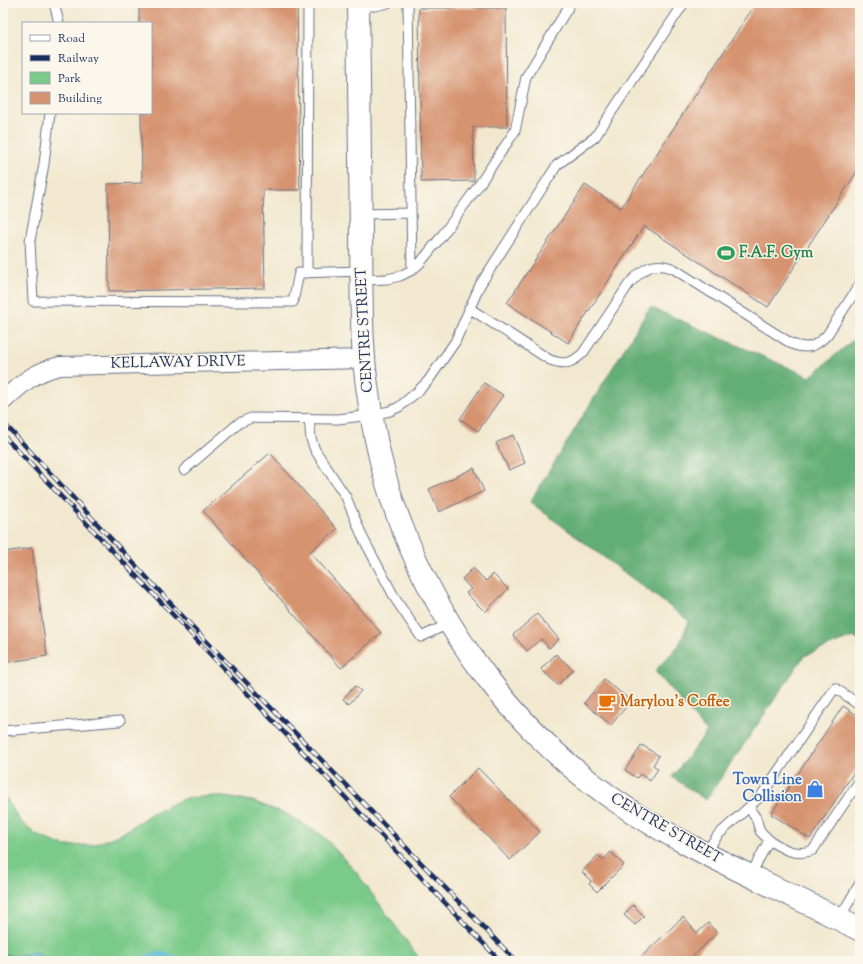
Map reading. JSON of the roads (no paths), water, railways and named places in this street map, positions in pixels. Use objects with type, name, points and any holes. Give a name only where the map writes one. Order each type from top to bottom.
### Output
[{"type":"main road","name":"CENTRE STREET","points":[[358,4],[361,275],[364,359],[371,415],[383,469],[399,520],[427,584],[450,623],[478,665],[505,700],[562,758],[595,786],[635,814],[705,853],[860,930]]},
{"type":"street","name":"KELLAWAY DRIVE","points":[[3,401],[30,377],[51,368],[70,365],[364,359]]},
{"type":"lane","points":[[54,3],[59,22]]},
{"type":"lane","points":[[307,272],[308,3]]},
{"type":"lane","points":[[358,4],[375,6],[388,3]]},
{"type":"lane","points":[[408,3],[412,270]]},
{"type":"lane","points":[[50,114],[44,164],[30,241],[33,301],[293,302],[299,273],[307,272],[361,275],[387,278],[400,276],[412,270],[420,263],[479,185],[515,131],[526,77],[569,6],[569,3]]},
{"type":"lane","points":[[184,470],[239,423],[251,418],[338,419],[390,411],[407,401],[428,381],[455,342],[480,285],[557,165],[595,137],[684,3]]},
{"type":"lane","points":[[361,214],[410,213]]},
{"type":"lane","points":[[469,308],[550,360],[559,363],[568,363],[583,353],[629,284],[637,275],[653,266],[661,265],[674,269],[792,344],[801,347],[811,347],[827,336],[860,284]]},
{"type":"lane","points":[[310,418],[311,439],[315,450],[346,497],[363,538],[396,600],[421,637],[450,623]]},
{"type":"lane","points":[[705,853],[718,835],[761,796],[835,688],[860,705]]},
{"type":"lane","points":[[3,731],[120,721]]},
{"type":"lane","points":[[749,808],[756,818],[760,832],[769,840],[788,851],[806,853],[813,850],[860,780]]},
{"type":"lane","points":[[750,876],[769,840]]},
{"type":"lane","points":[[840,919],[860,883]]},
{"type":"water","points":[[34,952],[49,961],[3,961],[3,955],[17,956]]},
{"type":"waterway","points":[[137,961],[153,955],[167,956],[177,961]]},
{"type":"waterway","points":[[105,961],[115,961]]},
{"type":"railway","points":[[3,422],[188,622],[516,961]]},
{"type":"railway","points":[[3,435],[500,961]]},
{"type":"place","name":"F.A.F. Gym","points":[[726,253]]},
{"type":"place","name":"Marylou's Coffee","points":[[607,702]]},
{"type":"place","name":"Town Line Collision","points":[[815,789]]}]
